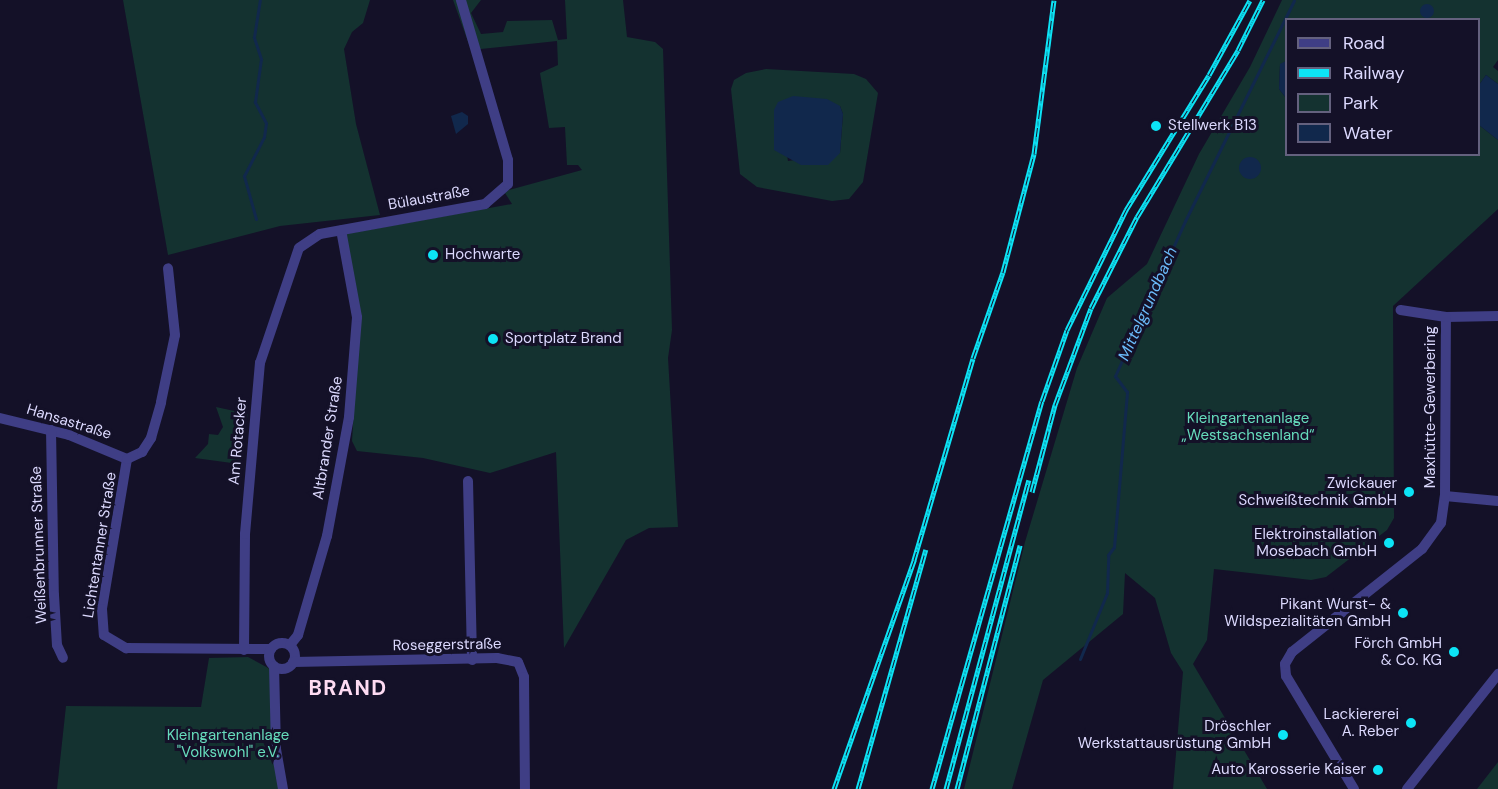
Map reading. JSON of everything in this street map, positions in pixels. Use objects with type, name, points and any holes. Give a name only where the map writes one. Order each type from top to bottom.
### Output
[{"type":"street","name":"Bülaustraße","points":[[303,242],[341,230],[485,204],[508,184],[508,160],[461,0]]},
{"type":"street","name":"Altbrander Straße","points":[[291,657],[327,536],[349,417],[357,317],[341,230]]},
{"type":"street","name":"Am Rotacker","points":[[244,650],[245,534],[260,363],[303,242]]},
{"type":"street","points":[[127,459],[142,452],[151,438],[161,402],[175,335],[168,268]]},
{"type":"street","name":"Maxhütte-Gewerbering","points":[[1401,310],[1446,317],[1498,316]]},
{"type":"street","name":"Maxhütte-Gewerbering","points":[[1354,789],[1286,676],[1285,664],[1292,651],[1422,549],[1441,523],[1445,496],[1446,317]]},
{"type":"street","name":"Hansastraße","points":[[0,418],[51,430],[106,448],[127,459]]},
{"type":"street","name":"Weißenbrunner Straße","points":[[51,430],[54,595],[57,645],[63,658]]},
{"type":"street","name":"Lichtentanner Straße","points":[[127,459],[102,609],[104,634],[126,648],[244,650],[271,657],[291,657]]},
{"type":"street","points":[[468,481],[472,660]]},
{"type":"street","name":"Maxhütte-Gewerbering","points":[[1445,496],[1498,501]]},
{"type":"street","name":"Lichtentanner Straße","points":[[271,657],[278,643],[291,657]]},
{"type":"street","points":[[271,657],[277,698],[276,749],[283,789]]},
{"type":"street","name":"Roseggerstraße","points":[[291,657],[318,662],[507,658],[522,667],[525,789]]},
{"type":"street","points":[[277,698],[291,657]]},
{"type":"street","points":[[1407,789],[1498,674]]},
{"type":"green space","points":[[123,0],[370,0],[363,23],[352,32],[344,49],[356,124],[380,215],[280,226],[168,255]]},
{"type":"green space","points":[[453,0],[481,0],[471,13],[481,34],[503,32],[507,21],[552,20],[558,40],[567,39],[565,0],[623,0],[627,37],[655,42],[663,49],[672,330],[668,358],[678,527],[649,528],[626,540],[564,648],[556,452],[490,473],[423,458],[357,451],[352,441],[360,310],[346,234],[512,204],[505,193],[509,190],[582,170],[578,165],[567,165],[565,127],[549,128],[540,73],[558,65],[557,41],[471,50]]},
{"type":"green space","name":"Kleingartenanlage „Westsachsenland“","points":[[1282,0],[1498,0],[1498,60],[1493,67],[1498,71],[1498,84],[1486,75],[1480,84],[1480,18],[1285,18],[1285,62],[1280,65],[1279,89],[1285,97],[1285,156],[1480,156],[1480,126],[1498,140],[1498,209],[1393,306],[1394,518],[1387,530],[1326,577],[1311,580],[1214,569],[1207,640],[1193,664],[1267,789],[1173,789],[1183,672],[1171,653],[1155,598],[1125,573],[1123,614],[1043,680],[1012,789],[964,789],[1025,542],[1077,368],[1107,298],[1147,264],[1199,154],[1250,67]]},
{"type":"green space","points":[[766,69],[854,74],[866,79],[878,93],[863,182],[849,199],[832,201],[757,187],[740,174],[731,89],[734,80],[746,73]],"holes":[[[840,106],[843,114],[840,153],[788,161],[787,155]]]},
{"type":"green space","points":[[216,407],[248,414],[239,464],[195,458],[208,444],[209,434],[218,435],[223,427]]},
{"type":"green space","name":"Kleingartenanlage \"Volkswohl\" e.V.","points":[[248,657],[270,669],[281,789],[57,789],[66,706],[201,707],[209,658]]},
{"type":"green space","points":[[1498,762],[1498,789],[1477,789]]},
{"type":"water","points":[[1424,4],[1430,4],[1434,11],[1430,18],[1424,18],[1420,14],[1420,8]]},
{"type":"water","points":[[1285,62],[1285,97],[1279,89],[1280,64]]},
{"type":"water","points":[[1486,75],[1498,84],[1498,140],[1480,126],[1480,84]]},
{"type":"water","points":[[793,96],[827,99],[840,106],[843,114],[840,153],[828,165],[801,165],[774,150],[774,110],[778,102]]},
{"type":"water","points":[[462,112],[468,116],[468,124],[456,134],[451,116]]},
{"type":"water","points":[[1250,157],[1258,160],[1261,168],[1258,176],[1250,179],[1242,176],[1239,168],[1242,160]]},
{"type":"waterway","points":[[256,219],[244,176],[264,137],[266,123],[255,102],[261,59],[254,37],[260,0]]},
{"type":"waterway","name":"Mittelgrundbach","points":[[1285,18],[1294,0]]},
{"type":"waterway","name":"Mittelgrundbach","points":[[1080,659],[1107,593],[1108,555],[1114,547],[1127,392],[1115,376],[1185,221],[1285,18]]},
{"type":"railway","points":[[834,789],[914,560],[973,358],[1003,272],[1034,154],[1054,0]]},
{"type":"railway","points":[[932,789],[1042,401],[1067,330],[1126,210],[1209,75],[1250,0]]},
{"type":"railway","points":[[1032,492],[1055,405],[1091,308],[1137,217],[1238,50],[1263,0]]},
{"type":"railway","points":[[946,789],[1029,480]]},
{"type":"railway","points":[[957,789],[1020,545]]},
{"type":"railway","points":[[858,789],[926,549]]},
{"type":"place","name":"Stellwerk B13","points":[[1156,126]]},
{"type":"place","name":"Hochwarte","points":[[433,255]]},
{"type":"place","name":"Sportplatz Brand","points":[[493,339]]},
{"type":"place","name":"Zwickauer Schweißtechnik GmbH","points":[[1409,492]]},
{"type":"place","name":"Elektroinstallation Mosebach GmbH","points":[[1389,543]]},
{"type":"place","name":"Pikant Wurst- & Wildspezialitäten GmbH","points":[[1403,613]]},
{"type":"place","name":"Förch GmbH & Co. KG","points":[[1454,652]]},
{"type":"place","name":"Lackiererei A. Reber","points":[[1411,723]]},
{"type":"place","name":"Dröschler Werkstattausrüstung GmbH","points":[[1283,735]]},
{"type":"place","name":"Auto Karosserie Kaiser","points":[[1378,770]]},
{"type":"district","name":"BRAND","points":[[348,688]]}]
